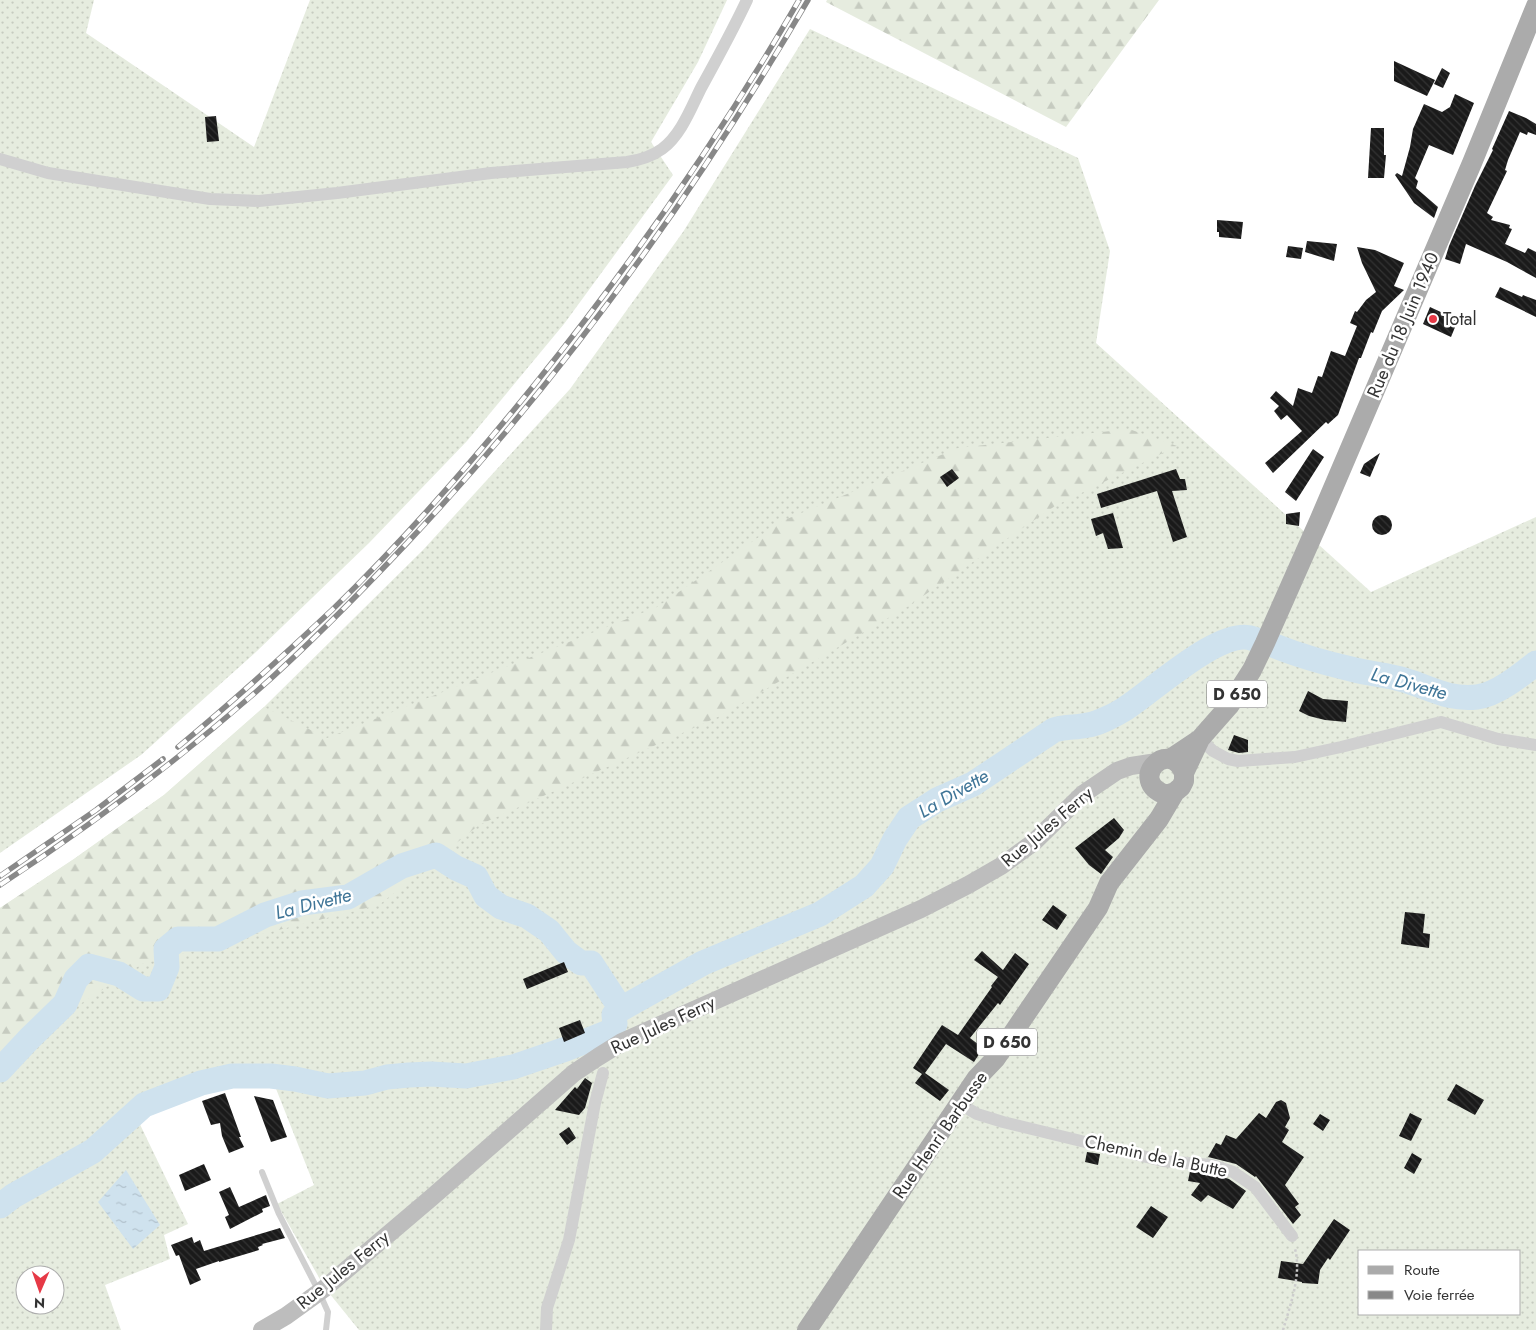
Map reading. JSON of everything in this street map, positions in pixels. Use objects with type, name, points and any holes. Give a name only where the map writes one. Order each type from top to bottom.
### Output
[{"type":"main road","name":"Rue du 18 Juin 1940","points":[[1200,738],[1229,706],[1252,670],[1265,643],[1464,181],[1536,6]]},
{"type":"main road","name":"D 650","points":[[1163,760],[1200,738]]},
{"type":"main road","name":"D 650","points":[[1184,773],[1200,738]]},
{"type":"main road","points":[[1163,760],[1176,761],[1182,766],[1184,773],[1184,781],[1181,788],[1162,788],[1150,772],[1152,766],[1163,760]]},
{"type":"main road","name":"Rue Jules Ferry","points":[[262,1330],[286,1316],[319,1292],[431,1198],[574,1073],[598,1057],[622,1042],[921,909],[968,885],[1002,866],[1034,842],[1083,794],[1117,771],[1131,766],[1163,760]]},
{"type":"main road","name":"Rue Jules Ferry","points":[[1102,782],[1133,777],[1162,788]]},
{"type":"main road","name":"Rue Henri Barbusse","points":[[807,1330],[976,1079],[996,1058],[1098,908],[1109,883],[1154,826],[1162,788]]},
{"type":"street","points":[[0,159],[58,175],[210,199],[259,201],[490,173],[627,162],[642,159],[663,149],[677,133],[747,0]]},
{"type":"street","points":[[1200,738],[1212,750],[1228,759],[1238,761],[1295,757],[1441,722],[1498,738],[1536,745]]},
{"type":"street","points":[[546,1330],[547,1308],[569,1240],[593,1113],[604,1073]]},
{"type":"street","name":"Chemin de la Butte","points":[[960,1104],[977,1114],[1002,1122],[1163,1161],[1212,1165],[1233,1172],[1255,1187],[1292,1236]]},
{"type":"lane","points":[[262,1172],[279,1214],[328,1312],[326,1330]]},
{"type":"path","points":[[1283,1330],[1293,1298],[1298,1258],[1292,1236]]},
{"type":"green space","points":[[0,0],[94,0],[86,33],[254,147],[310,0],[727,0],[698,62],[651,142],[673,175],[564,324],[467,441],[369,543],[257,651],[141,755],[0,853]]},
{"type":"green space","points":[[827,0],[1159,0],[1066,127],[826,2]]},
{"type":"green space","points":[[810,29],[1078,158],[1110,251],[1096,343],[1371,592],[1536,517],[1536,1330],[359,1330],[325,1288],[277,1204],[314,1185],[271,1076],[232,1076],[201,1083],[144,1104],[134,1112],[188,1224],[164,1235],[170,1259],[105,1285],[121,1330],[0,1330],[0,908],[74,859],[164,795],[264,707],[423,550],[570,389],[683,232]]},
{"type":"green space","points":[[1129,429],[1177,446],[1055,506],[907,607],[720,716],[479,825],[379,905],[142,964],[0,1056],[0,908],[74,859],[164,795],[264,707],[327,738],[657,607],[782,521],[958,448]]},
{"type":"water","points":[[126,1170],[160,1225],[133,1249],[98,1202]]},
{"type":"building","points":[[1394,61],[1435,80],[1427,96],[1394,81]]},
{"type":"building","points":[[1442,68],[1450,73],[1443,88],[1434,84]]},
{"type":"building","points":[[1455,94],[1474,103],[1453,155],[1429,145],[1415,178],[1418,181],[1416,188],[1438,207],[1434,218],[1414,203],[1395,175],[1397,173],[1402,176],[1413,129],[1424,104],[1442,112],[1450,107]]},
{"type":"building","points":[[1509,111],[1536,124],[1536,135],[1528,132],[1527,135],[1520,132],[1508,160],[1505,170],[1507,171],[1487,213],[1493,217],[1491,220],[1510,225],[1509,228],[1512,229],[1505,244],[1525,253],[1528,248],[1536,252],[1536,278],[1507,262],[1466,244],[1460,264],[1445,259]]},
{"type":"building","points":[[216,116],[219,141],[207,142],[205,117]]},
{"type":"building","points":[[1371,128],[1384,128],[1384,155],[1386,155],[1384,178],[1368,178]]},
{"type":"building","points":[[1217,220],[1243,222],[1241,239],[1219,237]]},
{"type":"building","points":[[1307,241],[1337,244],[1334,261],[1305,252]]},
{"type":"building","points":[[1288,246],[1303,248],[1301,259],[1286,257]]},
{"type":"building","points":[[1357,247],[1375,250],[1404,263],[1394,286],[1404,290],[1382,311],[1361,358],[1359,358],[1338,415],[1328,424],[1326,422],[1273,473],[1265,463],[1302,431],[1287,415],[1281,420],[1274,411],[1279,406],[1270,398],[1276,391],[1293,406],[1298,388],[1312,393],[1318,376],[1322,377],[1331,351],[1345,356],[1357,326],[1350,323],[1355,311],[1357,312],[1366,300],[1376,292],[1362,263]]},
{"type":"building","points":[[1500,287],[1522,297],[1523,295],[1536,300],[1536,317],[1495,297]]},
{"type":"building","points":[[1430,307],[1458,320],[1451,337],[1423,324]]},
{"type":"building","points":[[1313,449],[1324,457],[1296,501],[1285,492]]},
{"type":"building","points":[[1380,453],[1370,477],[1360,473],[1364,464]]},
{"type":"building","points":[[952,469],[959,478],[947,487],[940,477]]},
{"type":"building","points":[[1176,469],[1180,479],[1185,479],[1187,490],[1172,491],[1187,537],[1173,542],[1157,491],[1101,508],[1097,494]]},
{"type":"building","points":[[1300,512],[1299,526],[1286,524],[1286,514]]},
{"type":"building","points":[[1113,513],[1123,548],[1108,549],[1103,533],[1096,536],[1091,519]]},
{"type":"building","points":[[1382,515],[1389,518],[1392,525],[1389,532],[1382,535],[1375,532],[1372,525],[1375,518]]},
{"type":"building","points":[[1308,691],[1323,699],[1348,701],[1346,722],[1325,720],[1299,711]]},
{"type":"building","points":[[1234,735],[1248,740],[1248,752],[1239,753],[1228,750]]},
{"type":"building","points":[[1114,818],[1124,830],[1119,838],[1105,850],[1113,857],[1101,874],[1089,865],[1075,848]]},
{"type":"building","points":[[1053,905],[1067,915],[1057,930],[1042,920]]},
{"type":"building","points":[[1405,912],[1425,914],[1423,933],[1430,934],[1429,948],[1401,944]]},
{"type":"building","points":[[982,951],[1003,970],[1015,953],[1029,964],[1000,1005],[998,1003],[970,1038],[983,1048],[974,1062],[946,1044],[925,1073],[949,1090],[940,1101],[915,1083],[922,1074],[913,1068],[942,1025],[958,1035],[998,977],[974,960]]},
{"type":"building","points":[[564,962],[568,972],[527,989],[523,979]]},
{"type":"building","points":[[580,1020],[585,1033],[564,1042],[559,1028]]},
{"type":"building","points":[[585,1078],[592,1083],[585,1108],[579,1115],[555,1110],[575,1087],[577,1089]]},
{"type":"building","points":[[1456,1084],[1484,1100],[1475,1115],[1447,1100]]},
{"type":"building","points":[[225,1093],[244,1147],[229,1153],[222,1136],[220,1123],[211,1125],[202,1101]]},
{"type":"building","points":[[254,1096],[273,1100],[287,1137],[271,1142]]},
{"type":"building","points":[[1281,1100],[1286,1103],[1290,1118],[1285,1127],[1289,1130],[1282,1142],[1304,1157],[1285,1185],[1299,1204],[1295,1207],[1301,1215],[1293,1224],[1256,1176],[1236,1164],[1208,1157],[1216,1143],[1221,1145],[1226,1135],[1236,1139],[1259,1113],[1266,1118],[1276,1102]]},
{"type":"building","points":[[1410,1113],[1422,1119],[1411,1141],[1399,1136]]},
{"type":"building","points":[[1320,1114],[1330,1120],[1323,1131],[1313,1124]]},
{"type":"building","points":[[569,1127],[576,1138],[567,1145],[559,1134]]},
{"type":"building","points":[[1087,1152],[1100,1154],[1098,1165],[1085,1162]]},
{"type":"building","points":[[1412,1153],[1422,1159],[1414,1174],[1404,1168]]},
{"type":"building","points":[[204,1164],[211,1180],[185,1191],[179,1175]]},
{"type":"building","points":[[1190,1171],[1210,1173],[1229,1179],[1246,1191],[1233,1209],[1208,1195],[1201,1202],[1191,1195],[1200,1183],[1188,1181]]},
{"type":"building","points":[[230,1187],[239,1207],[266,1195],[270,1206],[262,1209],[263,1212],[230,1229],[225,1217],[229,1215],[219,1192]]},
{"type":"building","points":[[1151,1206],[1168,1217],[1153,1238],[1136,1227]]},
{"type":"building","points":[[1334,1219],[1350,1230],[1330,1260],[1328,1258],[1320,1270],[1318,1284],[1278,1278],[1281,1261],[1303,1264]]},
{"type":"building","points":[[280,1228],[285,1238],[262,1244],[258,1247],[259,1250],[196,1269],[201,1280],[190,1285],[179,1255],[176,1256],[171,1245],[192,1237],[194,1243],[200,1240],[204,1251]]},
{"type":"waterway","name":"La Divette","points":[[0,1206],[13,1196],[93,1151],[144,1105],[201,1083],[232,1076],[271,1076],[328,1086],[365,1083],[387,1077],[409,1075],[466,1076],[513,1067],[611,1031],[615,1024],[614,1015],[621,1009],[703,963],[820,914],[864,886],[882,866],[895,839],[909,818],[937,800],[973,784],[1054,730],[1092,724],[1120,712],[1168,676],[1206,651],[1240,637],[1254,639]]},
{"type":"waterway","name":"La Divette","points":[[1275,646],[1325,662],[1398,678],[1439,693],[1457,697],[1477,697],[1492,693],[1508,684],[1536,663]]},
{"type":"waterway","name":"La Divette","points":[[0,1070],[65,1004],[76,979],[89,966],[119,974],[143,989],[158,989],[167,967],[166,949],[178,939],[218,939],[265,915],[302,903],[348,897],[402,866],[436,855],[456,868],[476,877],[486,896],[501,907],[527,916],[549,931],[566,952],[581,963],[591,963],[621,1009]]},
{"type":"railway","points":[[178,747],[332,610],[386,556],[437,500],[511,413],[607,292],[674,197],[739,100],[799,0]]},
{"type":"railway","points":[[0,885],[67,840],[132,792],[257,691],[353,599],[465,480],[572,350],[672,214],[765,72],[808,0]]},
{"type":"railway","points":[[0,876],[96,810],[163,759]]},
{"type":"place","name":"Total","points":[[1433,319]]}]
